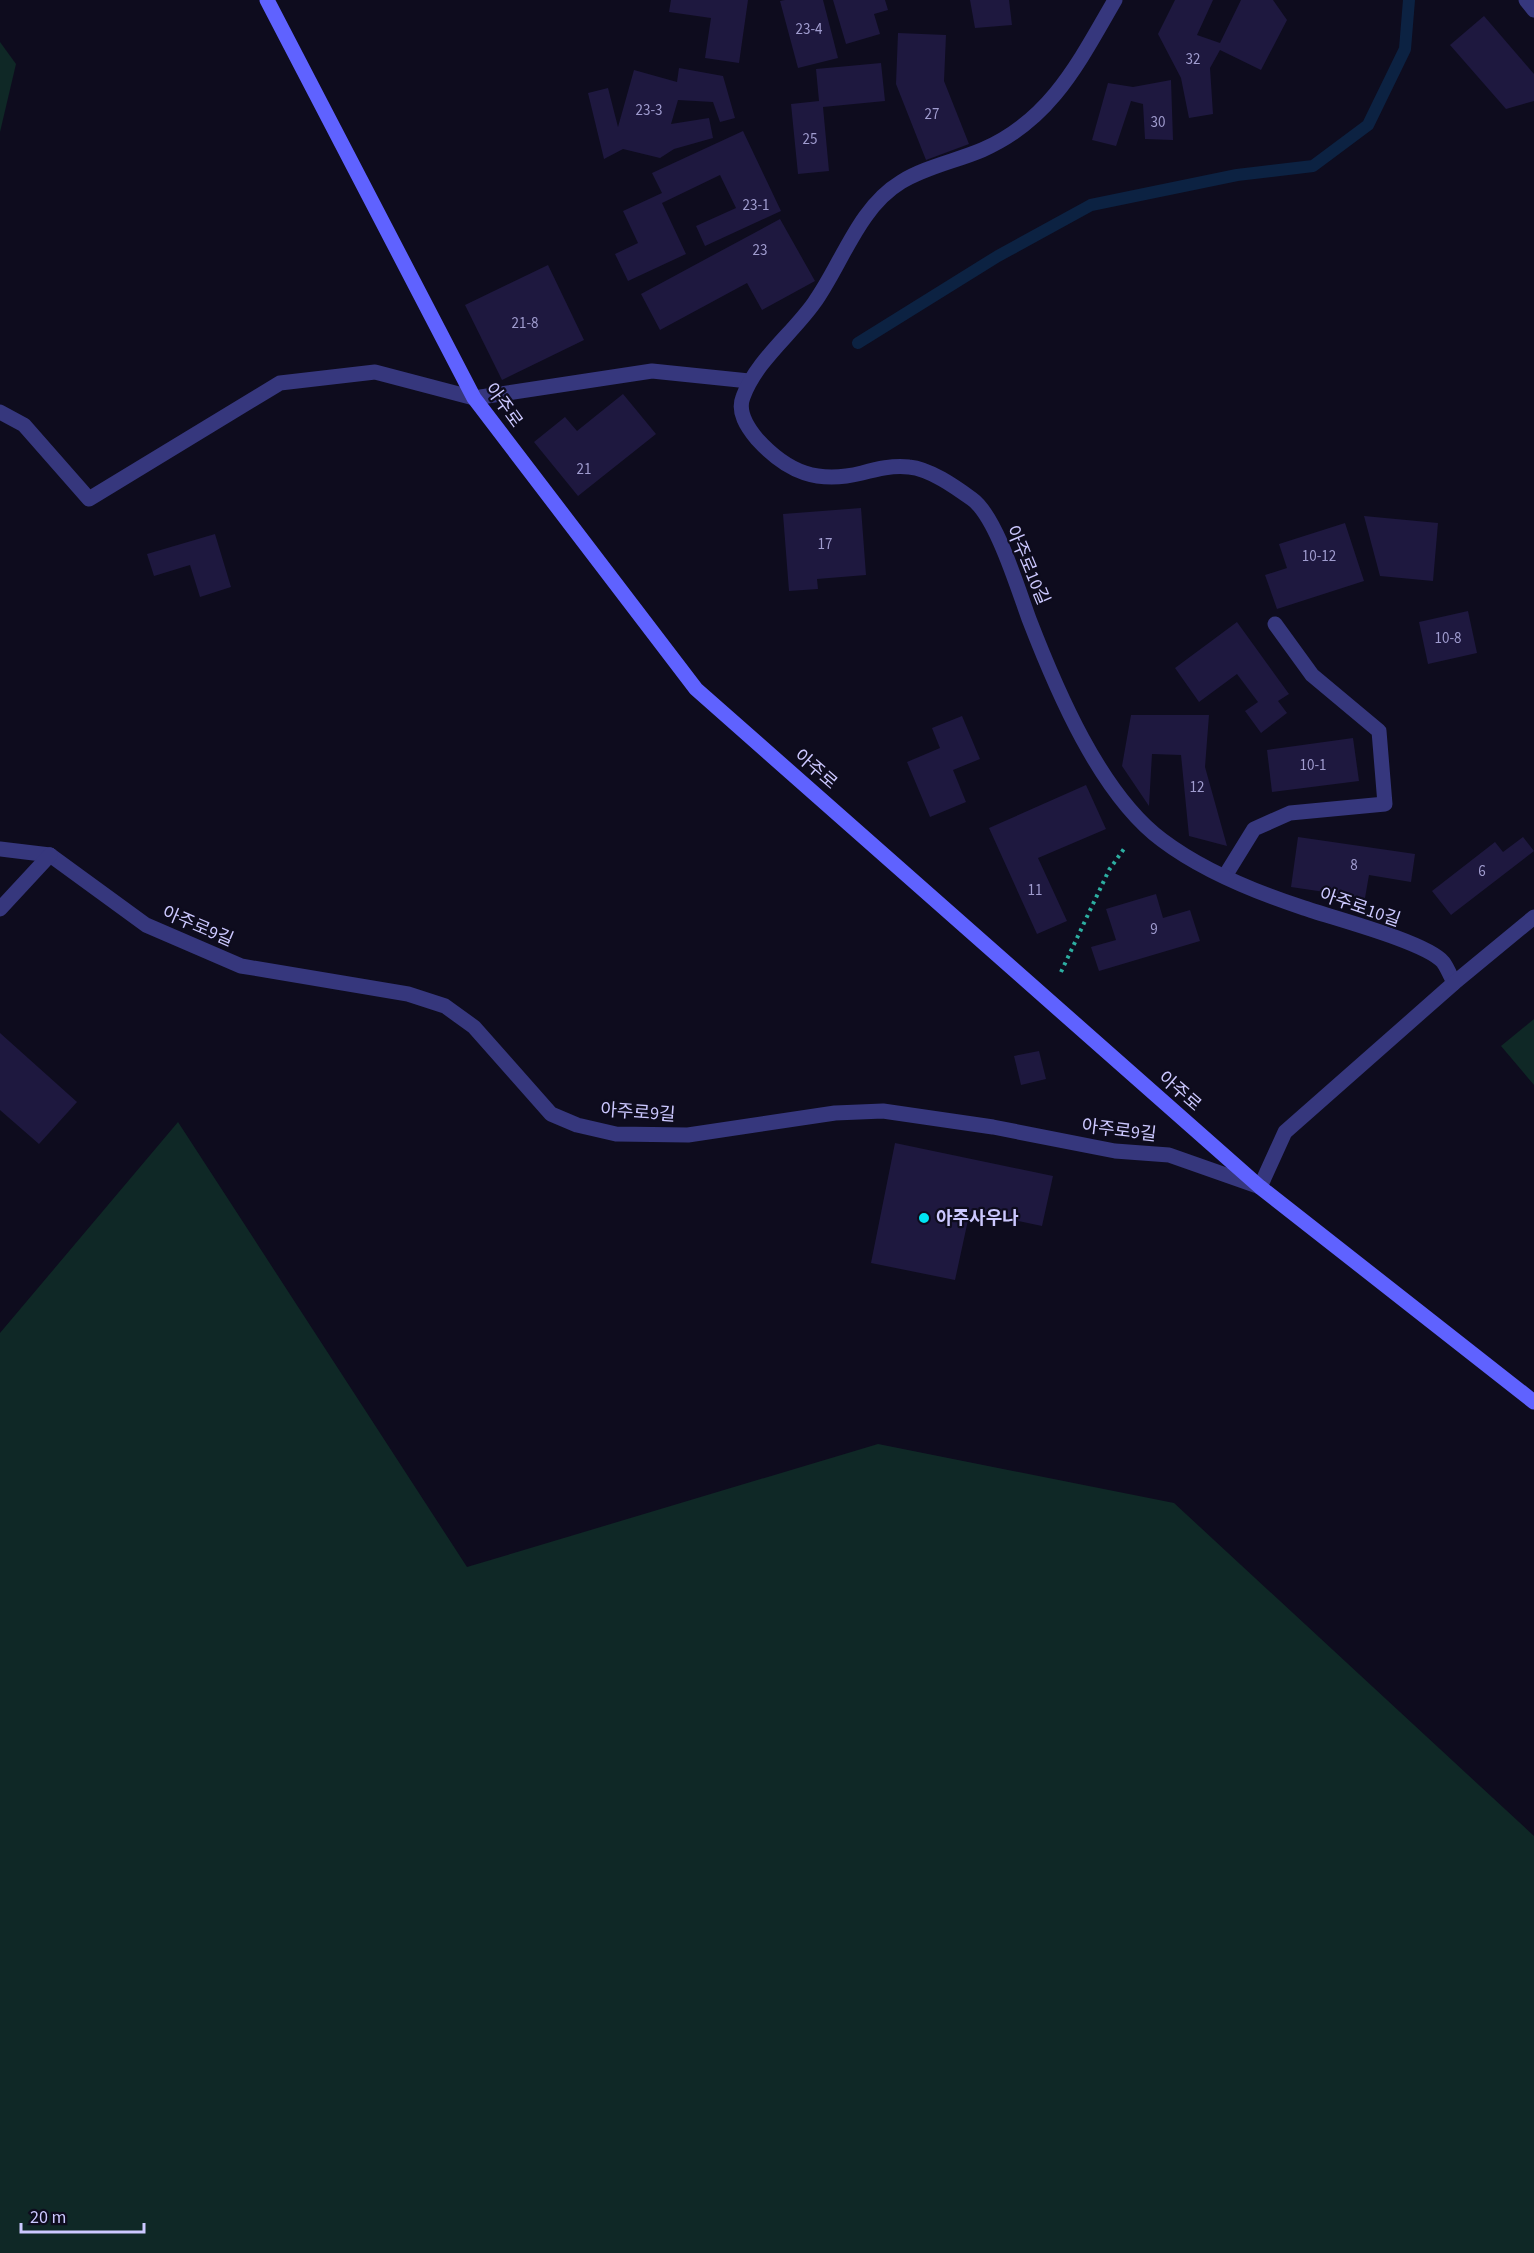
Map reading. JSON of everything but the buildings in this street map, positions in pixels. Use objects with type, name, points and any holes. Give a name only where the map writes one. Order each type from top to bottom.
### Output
[{"type":"street","name":"아주로","points":[[267,0],[474,398],[696,689],[1260,1187],[1534,1402]]},
{"type":"street","name":"아주로10길","points":[[1115,0],[1056,96],[1024,127],[983,149],[902,181],[878,199],[815,301],[749,381],[740,403],[746,426],[783,461],[809,477],[835,479],[886,467],[910,467],[929,473],[976,502],[1006,554],[1057,689],[1107,779],[1141,825],[1178,852],[1225,876],[1298,906],[1419,947],[1442,960],[1454,983]]},
{"type":"street","points":[[1526,0],[1534,10]]},
{"type":"street","points":[[0,412],[24,425],[89,500],[280,383],[375,372],[474,398],[652,371],[749,381]]},
{"type":"street","points":[[1225,876],[1254,829],[1290,813],[1385,804],[1378,731],[1312,675],[1275,624]]},
{"type":"street","points":[[0,849],[50,855]]},
{"type":"street","points":[[0,909],[50,855]]},
{"type":"street","name":"아주로9길","points":[[50,855],[146,925],[241,966],[408,994],[445,1006],[474,1027],[551,1114],[577,1125],[616,1134],[688,1135],[835,1113],[883,1111],[993,1127],[1103,1149],[1169,1155],[1260,1187]]},
{"type":"street","points":[[1260,1187],[1285,1132],[1454,983],[1534,917]]},
{"type":"path","points":[[1047,999],[1110,870],[1141,825]]},
{"type":"green space","points":[[0,42],[16,64],[0,132]]},
{"type":"green space","points":[[1534,1019],[1534,1085],[1501,1046]]},
{"type":"green space","points":[[178,1122],[467,1567],[878,1444],[1174,1503],[1534,1836],[1534,2253],[0,2253],[0,1333]]},
{"type":"waterway","points":[[858,343],[998,256],[1091,205],[1237,175],[1313,166],[1368,125],[1405,49],[1409,0]]},
{"type":"place","name":"아주사우나","points":[[924,1218]]}]
